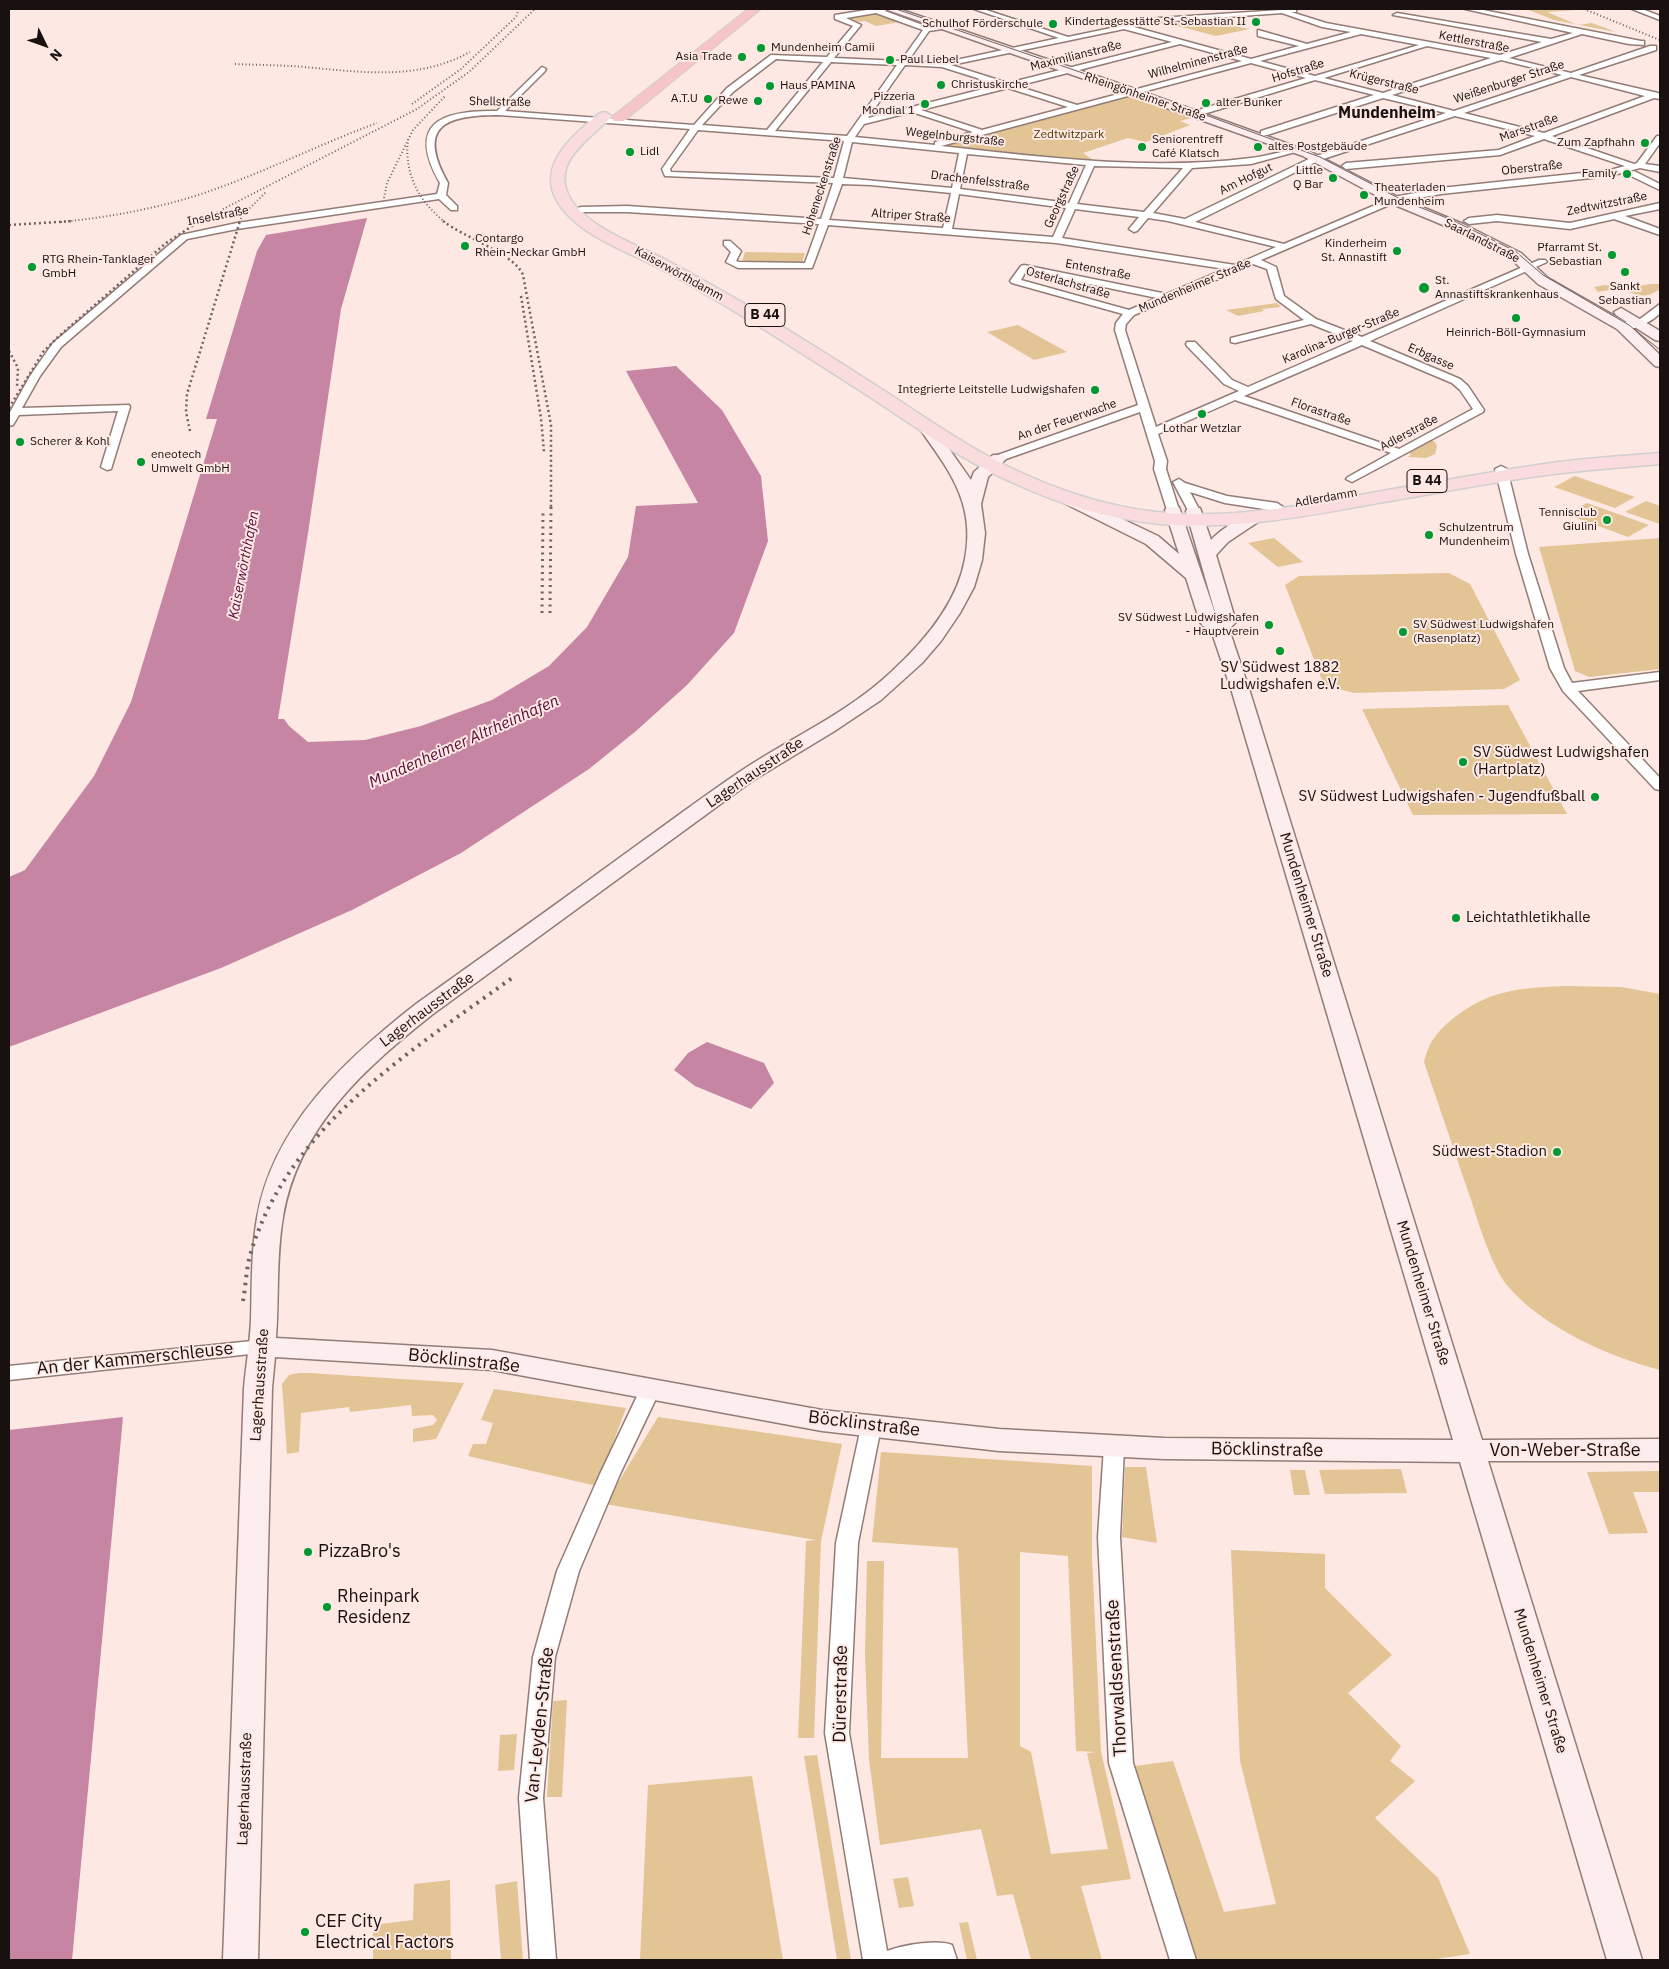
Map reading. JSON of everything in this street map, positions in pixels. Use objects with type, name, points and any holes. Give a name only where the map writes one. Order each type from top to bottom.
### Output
[{"type":"highway","name":"B 44","points":[[656,79],[742,9]]},
{"type":"highway","name":"B 44","points":[[656,79],[755,9]]},
{"type":"highway","points":[[656,79],[746,33]]},
{"type":"highway","name":"Kaiserwörthdamm","points":[[608,120],[656,79]]},
{"type":"main road","name":"Kaiserwörthdamm","points":[[608,120],[578,157],[567,174],[566,183],[569,192],[581,210],[608,229],[761,312],[909,405],[990,462]]},
{"type":"main road","name":"Kaiserwörthdamm","points":[[608,120],[567,154],[558,174],[560,194],[568,207],[581,219],[753,314],[925,425],[990,462]]},
{"type":"main road","name":"Adlerdamm","points":[[1255,517],[1584,457],[1660,450]]},
{"type":"main road","name":"Adlerdamm","points":[[990,462],[1088,496],[1185,515],[1277,507],[1502,472],[1660,459]]},
{"type":"main road","name":"B 44","points":[[990,462],[1036,487],[1067,498],[1118,511],[1255,517]]},
{"type":"street","points":[[769,133],[857,25],[838,17],[880,9],[927,29],[952,25]]},
{"type":"street","name":"Rheingönheimer Straße","points":[[890,9],[1011,51],[1139,91],[1301,149]]},
{"type":"street","name":"Rheingönheimer Straße","points":[[907,9],[1073,69]]},
{"type":"street","points":[[977,9],[1067,39]]},
{"type":"street","points":[[1183,9],[1188,17]]},
{"type":"street","points":[[943,65],[1124,26],[1188,17],[1300,9]]},
{"type":"street","points":[[1469,9],[1641,43]]},
{"type":"street","points":[[1636,9],[1660,18]]},
{"type":"street","points":[[1521,10],[1547,21],[1628,38],[1657,49]]},
{"type":"street","name":"Kettlerstraße","points":[[1284,11],[1300,18],[1360,32],[1502,58],[1657,96]]},
{"type":"street","points":[[1397,14],[1554,42]]},
{"type":"street","name":"Krügerstraße","points":[[1124,26],[1316,78],[1545,136],[1636,168]]},
{"type":"street","name":"Hoheneckenstraße","points":[[727,244],[736,251],[731,262],[738,265],[809,266],[838,181],[849,139],[927,29]]},
{"type":"street","points":[[1261,32],[1261,34],[1306,46]]},
{"type":"street","name":"Wilhelminenstraße","points":[[926,147],[1360,32]]},
{"type":"street","points":[[1264,133],[1582,32]]},
{"type":"street","name":"Maximilianstraße","points":[[859,123],[1183,42]]},
{"type":"street","name":"Hofstraße","points":[[1204,111],[1428,44]]},
{"type":"street","name":"Weißenburger Straße","points":[[1319,158],[1571,75],[1657,49]]},
{"type":"street","points":[[696,128],[730,90],[774,57],[821,60],[830,58],[943,65],[1076,107]]},
{"type":"street","points":[[499,113],[542,69]]},
{"type":"street","name":"Rheingönheimer Straße","points":[[1139,91],[1204,111],[1264,133],[1301,149],[1400,199]]},
{"type":"street","name":"Marsstraße","points":[[1346,166],[1491,154],[1513,148],[1657,96]]},
{"type":"street","points":[[913,110],[982,132]]},
{"type":"street","name":"Shellstraße","points":[[441,196],[444,183],[433,163],[431,135],[434,128],[444,119],[460,114],[499,113],[608,120]]},
{"type":"street","points":[[564,118],[579,123],[608,120]]},
{"type":"street","name":"Wegelnburgstraße","points":[[608,120],[849,139],[1091,164],[1189,166],[1253,160],[1301,149]]},
{"type":"street","name":"Drachenfelsstraße","points":[[696,128],[666,169],[668,174],[871,182],[955,191],[1146,215],[1187,222],[1286,247]]},
{"type":"street","points":[[1660,138],[1636,168],[1660,187]]},
{"type":"street","points":[[947,231],[964,150]]},
{"type":"street","name":"Rheingönheimer Straße","points":[[1319,158],[1346,166],[1400,199]]},
{"type":"street","name":"Am Hofgut","points":[[1187,222],[1319,158]]},
{"type":"street","name":"Georgstraße","points":[[1056,240],[1091,164]]},
{"type":"street","points":[[1134,229],[1189,166]]},
{"type":"street","name":"Oberstraße","points":[[1400,199],[1441,191],[1610,173],[1636,168],[1660,169]]},
{"type":"street","points":[[441,196],[454,208]]},
{"type":"street","name":"Inselstraße","points":[[9,424],[35,376],[58,345],[184,237],[211,230],[441,196]]},
{"type":"street","name":"Saarlandstraße","points":[[1400,199],[1469,221],[1524,248],[1536,265],[1543,281],[1622,326],[1660,363]]},
{"type":"street","name":"Saarlandstraße","points":[[1400,199],[1536,265],[1640,322],[1659,335]]},
{"type":"street","name":"Mundenheimer Straße","points":[[1161,462],[1181,485],[1185,515],[1196,578],[1209,622],[1219,626],[1227,622],[1222,600],[1206,555],[1185,515],[1160,469],[1161,462],[1120,330],[1121,323],[1130,314],[1168,297],[1400,199]]},
{"type":"street","name":"Zedtwitzstraße","points":[[1469,221],[1497,218],[1570,226],[1660,206]]},
{"type":"street","name":"Altriper Straße","points":[[581,210],[627,209],[1056,240],[1237,268]]},
{"type":"street","points":[[1614,216],[1660,232]]},
{"type":"street","name":"Erbgasse","points":[[1253,261],[1272,267],[1279,297],[1312,320],[1456,381],[1464,388],[1479,410]]},
{"type":"street","name":"Karolina-Burger-Straße","points":[[1151,433],[1232,396],[1536,265]]},
{"type":"street","name":"Entenstraße","points":[[1024,268],[1168,297]]},
{"type":"street","name":"Osterlachstraße","points":[[1024,268],[1015,281],[1130,314]]},
{"type":"street","points":[[1622,326],[1640,322],[1655,315],[1660,307]]},
{"type":"street","points":[[1235,340],[1312,320]]},
{"type":"street","points":[[1191,344],[1228,382],[1247,390]]},
{"type":"street","name":"Florastraße","points":[[1232,396],[1401,453]]},
{"type":"street","name":"An der Feuerwache","points":[[990,462],[1144,407]]},
{"type":"street","points":[[16,412],[125,408],[108,467]]},
{"type":"street","name":"Adlerstraße","points":[[1352,479],[1479,410]]},
{"type":"street","points":[[925,425],[965,482],[973,503]]},
{"type":"street","points":[[965,482],[966,473],[974,465],[990,462]]},
{"type":"street","name":"Lagerhausstraße","points":[[240,1960],[258,1388],[262,1347],[266,1239],[280,1180],[288,1157],[309,1123],[333,1090],[402,1026],[745,778],[838,720],[875,695],[897,677],[924,650],[945,624],[961,596],[973,567],[978,538],[973,503],[980,476],[990,462]]},
{"type":"street","points":[[1502,472],[1522,554],[1557,668],[1568,688],[1660,786]]},
{"type":"street","points":[[1181,485],[1225,499],[1277,507]]},
{"type":"street","points":[[1067,498],[1144,536],[1164,550],[1196,578]]},
{"type":"street","points":[[1206,555],[1222,538],[1255,517]]},
{"type":"street","name":"Mundenheimer Straße","points":[[1219,626],[1249,718],[1625,1960]]},
{"type":"street","points":[[1568,688],[1660,676]]},
{"type":"street","name":"Böcklinstraße","points":[[262,1347],[476,1359],[871,1427],[998,1440],[1114,1447],[1470,1451]]},
{"type":"street","name":"An der Kammerschleuse","points":[[9,1373],[229,1348],[262,1347]]},
{"type":"street","name":"Van-Leyden-Straße","points":[[543,1960],[531,1798],[544,1657],[568,1571],[610,1474],[650,1390]]},
{"type":"street","name":"Dürerstraße","points":[[871,1427],[847,1543],[837,1733],[876,1960]]},
{"type":"street","name":"Thorwaldsenstraße","points":[[1114,1447],[1109,1537],[1121,1763],[1183,1960]]},
{"type":"street","name":"Von-Weber-Straße","points":[[1470,1451],[1660,1450]]},
{"type":"street","points":[[895,1960],[943,1953],[944,1960]]},
{"type":"green space","points":[[1526,9],[1573,9],[1576,10],[1547,12],[1576,24],[1554,20]]},
{"type":"green space","points":[[874,12],[899,22],[876,26],[865,21],[858,22],[848,19],[848,17]]},
{"type":"green space","points":[[1221,19],[1233,26],[1250,29],[1216,36],[1162,22]]},
{"type":"green space","points":[[1592,23],[1616,32],[1579,25]]},
{"type":"green space","name":"Zedtwitzpark","points":[[1131,95],[1198,116],[1180,121],[1190,125],[1146,142],[1128,138],[1083,153],[1093,160],[948,146],[948,144]]},
{"type":"green space","points":[[745,252],[805,253],[802,264],[742,262]]},
{"type":"green space","points":[[1660,284],[1660,289],[1643,296],[1616,290],[1598,292],[1594,287],[1604,285],[1631,287]]},
{"type":"green space","points":[[1277,303],[1281,307],[1262,309],[1264,311],[1238,316],[1226,310]]},
{"type":"green space","points":[[1018,325],[1067,352],[1034,360],[987,332]]},
{"type":"green space","points":[[1431,440],[1437,446],[1435,454],[1426,458],[1408,457],[1411,455],[1409,453]]},
{"type":"green space","name":"Tennisclub Giulini","points":[[1575,476],[1635,497],[1615,508],[1554,487]]},
{"type":"green space","name":"Tennisclub Giulini","points":[[1646,501],[1660,506],[1660,524],[1625,512]]},
{"type":"green space","name":"Tennisclub Giulini","points":[[1587,503],[1649,525],[1628,537],[1566,514]]},
{"type":"green space","points":[[1274,538],[1303,562],[1278,567],[1248,543]]},
{"type":"green space","points":[[1660,538],[1660,669],[1589,677],[1575,671],[1539,547]]},
{"type":"green space","name":"SV Südwest Ludwigshafen (Rasenplatz)","points":[[1449,573],[1470,584],[1520,680],[1504,689],[1354,693],[1324,685],[1285,585],[1299,576]]},
{"type":"green space","name":"SV Südwest Ludwigshafen (Hartplatz)","points":[[1508,705],[1567,814],[1413,815],[1362,709]]},
{"type":"green space","name":"Südwest-Stadion","points":[[1565,986],[1621,987],[1660,994],[1660,1370],[1619,1357],[1577,1338],[1537,1313],[1506,1284],[1496,1267],[1482,1234],[1424,1062],[1430,1044],[1441,1030],[1450,1021],[1477,1003],[1518,990]]},
{"type":"green space","points":[[299,1373],[464,1383],[436,1439],[413,1442],[413,1429],[433,1425],[437,1420],[433,1415],[412,1416],[411,1405],[350,1412],[349,1407],[301,1413],[299,1452],[287,1454],[282,1384],[289,1375]]},
{"type":"green space","points":[[494,1389],[626,1408],[597,1486],[468,1456],[473,1444],[486,1444],[493,1423],[481,1420]]},
{"type":"green space","points":[[658,1417],[842,1444],[821,1541],[814,1738],[798,1738],[806,1541],[816,1540],[605,1504]]},
{"type":"green space","points":[[881,1452],[1092,1466],[1092,1557],[1101,1752],[1131,1879],[1081,1886],[1102,1960],[1031,1960],[1013,1894],[997,1896],[981,1829],[880,1845],[869,1759],[865,1653],[867,1561],[884,1561],[881,1758],[968,1758],[958,1548],[872,1542]],"holes":[[[1020,1552],[1068,1556],[1076,1751],[1096,1752],[1087,1753],[1108,1849],[1051,1854],[1031,1752],[1020,1746]]]},
{"type":"green space","points":[[1125,1467],[1146,1467],[1157,1543],[1122,1537]]},
{"type":"green space","points":[[1401,1469],[1407,1493],[1325,1494],[1319,1470]]},
{"type":"green space","points":[[1290,1470],[1305,1470],[1310,1495],[1294,1495]]},
{"type":"green space","points":[[1660,1471],[1660,1492],[1633,1492],[1648,1533],[1609,1534],[1587,1472]]},
{"type":"green space","points":[[1231,1550],[1325,1554],[1325,1588],[1392,1655],[1348,1693],[1401,1746],[1390,1761],[1415,1781],[1375,1818],[1438,1878],[1470,1954],[1429,1960],[1196,1960],[1135,1766],[1173,1761],[1224,1912],[1276,1904],[1240,1761]]},
{"type":"green space","points":[[567,1700],[562,1797],[547,1797],[553,1701]]},
{"type":"green space","points":[[517,1734],[514,1770],[498,1771],[500,1735]]},
{"type":"green space","points":[[817,1755],[851,1960],[837,1960],[804,1756]]},
{"type":"green space","points":[[752,1776],[783,1960],[640,1960],[648,1785]]},
{"type":"green space","points":[[908,1877],[914,1906],[899,1908],[893,1879]]},
{"type":"green space","points":[[450,1880],[451,1960],[373,1960],[373,1925],[413,1920],[414,1884]]},
{"type":"green space","points":[[517,1881],[523,1960],[501,1960],[495,1885]]},
{"type":"green space","points":[[968,1922],[977,1960],[967,1960],[959,1923]]},
{"type":"water","points":[[367,218],[341,309],[278,719],[284,719],[289,726],[308,742],[365,740],[421,726],[492,700],[549,666],[587,627],[628,557],[636,506],[698,503],[626,371],[676,366],[722,410],[761,476],[768,541],[734,633],[687,685],[636,731],[589,769],[461,853],[352,910],[221,968],[9,1047],[9,877],[25,870],[94,776],[131,702],[217,419],[206,419],[257,251],[266,235]]},
{"type":"water","points":[[707,1042],[764,1063],[774,1083],[751,1109],[695,1086],[674,1070],[688,1053]]},
{"type":"water","points":[[123,1417],[72,1960],[9,1960],[9,1430]]},
{"type":"tram line","points":[[896,9],[1211,117],[1320,157],[1404,201],[1452,220],[1515,251],[1543,275],[1629,325],[1660,350]]},
{"type":"railway","points":[[412,104],[461,69],[516,17],[519,9]]},
{"type":"railway","points":[[198,222],[417,109],[469,72],[535,9]]},
{"type":"railway","points":[[1584,9],[1660,40]]},
{"type":"railway","points":[[235,64],[295,66],[368,72],[410,71],[450,61],[470,52]]},
{"type":"railway","points":[[408,140],[413,130],[446,95]]},
{"type":"railway","points":[[64,222],[135,211],[189,198],[250,176],[377,123]]},
{"type":"railway","points":[[384,198],[387,183],[408,140]]},
{"type":"railway","points":[[408,140],[408,163],[415,185],[427,205],[445,222]]},
{"type":"railway","points":[[239,222],[243,215],[266,192]]},
{"type":"railway","points":[[64,222],[73,221]]},
{"type":"railway","points":[[9,408],[43,352],[58,337],[166,243],[200,221]]},
{"type":"railway","points":[[190,431],[186,412],[187,394],[240,221]]},
{"type":"railway","points":[[443,221],[510,260],[523,275],[551,425],[551,506]]},
{"type":"railway","points":[[9,225],[64,222]]},
{"type":"railway","points":[[521,296],[541,418],[544,452]]},
{"type":"railway","points":[[9,351],[18,368],[17,387]]},
{"type":"railway","points":[[550,613],[551,506]]},
{"type":"railway","points":[[542,613],[543,512]]},
{"type":"railway","points":[[243,1301],[251,1252],[269,1207],[294,1166],[324,1129],[358,1095],[395,1064],[512,978]]},
{"type":"place","name":"Kindertagesstätte St. Sebastian II","points":[[1256,22]]},
{"type":"place","name":"Schulhof Förderschule","points":[[1053,24]]},
{"type":"place","name":"Mundenheim Camii","points":[[761,48]]},
{"type":"place","name":"Asia Trade","points":[[742,57]]},
{"type":"place","name":"Paul Liebel","points":[[890,60]]},
{"type":"place","name":"Christuskirche","points":[[941,85]]},
{"type":"place","name":"Haus PAMINA","points":[[770,86]]},
{"type":"place","name":"A.T.U","points":[[708,99]]},
{"type":"place","name":"Rewe","points":[[758,101]]},
{"type":"place","name":"alter Bunker","points":[[1206,103]]},
{"type":"place","name":"Pizzeria Mondial 1","points":[[925,104]]},
{"type":"place","name":"Zum Zapfhahn","points":[[1645,143]]},
{"type":"place","name":"Seniorentreff Café Klatsch","points":[[1142,147]]},
{"type":"place","name":"altes Postgebäude","points":[[1258,147]]},
{"type":"place","name":"Lidl","points":[[630,152]]},
{"type":"place","name":"Family","points":[[1627,174]]},
{"type":"place","name":"Little Q Bar","points":[[1333,178]]},
{"type":"place","name":"Theaterladen Mundenheim","points":[[1364,195]]},
{"type":"place","name":"Contargo Rhein-Neckar GmbH","points":[[465,246]]},
{"type":"place","name":"Kinderheim St. Annastift","points":[[1397,251]]},
{"type":"place","name":"Pfarramt St. Sebastian","points":[[1612,255]]},
{"type":"place","name":"RTG Rhein-Tanklager GmbH","points":[[32,267]]},
{"type":"place","name":"Sankt Sebastian","points":[[1625,272]]},
{"type":"place","name":"St. Annastiftskrankenhaus","points":[[1424,288]]},
{"type":"place","name":"Heinrich-Böll-Gymnasium","points":[[1516,318]]},
{"type":"place","name":"Integrierte Leitstelle Ludwigshafen","points":[[1095,390]]},
{"type":"place","name":"Lothar Wetzlar","points":[[1202,414]]},
{"type":"place","name":"Scherer & Kohl","points":[[20,442]]},
{"type":"place","name":"eneotech Umwelt GmbH","points":[[141,462]]},
{"type":"place","name":"Tennisclub Giulini","points":[[1607,520]]},
{"type":"place","name":"Schulzentrum Mundenheim","points":[[1429,535]]},
{"type":"place","name":"SV Südwest Ludwigshafen - Hauptverein","points":[[1269,625]]},
{"type":"place","name":"SV Südwest Ludwigshafen (Rasenplatz)","points":[[1403,632]]},
{"type":"place","name":"SV Südwest 1882 Ludwigshafen e.V.","points":[[1280,651]]},
{"type":"place","name":"SV Südwest Ludwigshafen (Hartplatz)","points":[[1463,762]]},
{"type":"place","name":"SV Südwest Ludwigshafen - Jugendfußball","points":[[1595,797]]},
{"type":"place","name":"Leichtathletikhalle","points":[[1456,918]]},
{"type":"place","name":"Südwest-Stadion","points":[[1557,1152]]},
{"type":"place","name":"PizzaBro's","points":[[308,1552]]},
{"type":"place","name":"Rheinpark Residenz","points":[[327,1607]]},
{"type":"place","name":"CEF City Electrical Factors","points":[[305,1932]]},
{"type":"district","name":"Mundenheim","points":[[1387,113]]},
{"type":"water label","name":"Kaiserwörthhafen","points":[[244,565]]},
{"type":"water label","name":"Mundenheimer Altrheinhafen","points":[[464,742]]}]
